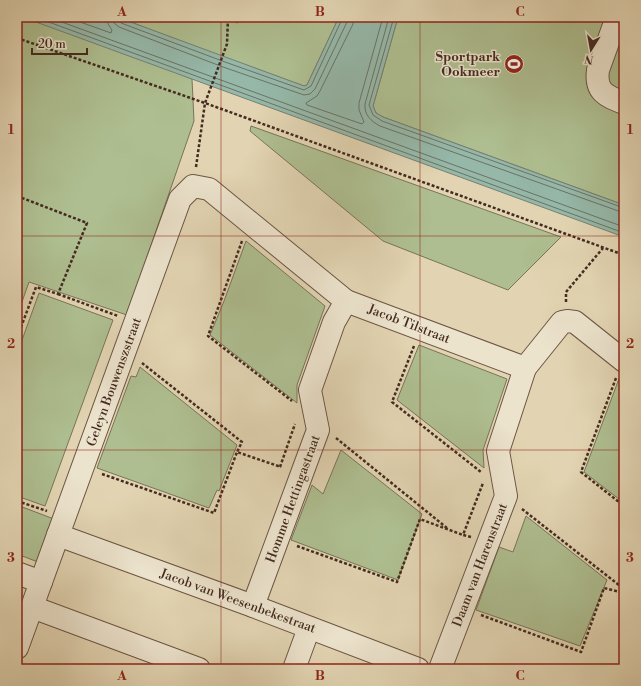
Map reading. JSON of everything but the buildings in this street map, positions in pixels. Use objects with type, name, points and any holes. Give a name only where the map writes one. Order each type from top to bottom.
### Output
[{"type":"street","points":[[617,17],[598,70],[597,78],[598,86],[603,93],[610,98],[624,103]]},
{"type":"street","name":"Jacob Tilstraat","points":[[193,186],[209,189],[346,301],[525,368]]},
{"type":"street","name":"Geleyn Bouwenszstraat","points":[[17,648],[180,199],[193,186]]},
{"type":"street","name":"Homme Hettingastraat","points":[[253,606],[318,430],[306,423],[310,390],[334,322],[346,301]]},
{"type":"street","points":[[525,368],[562,322],[567,321],[575,322],[623,361]]},
{"type":"street","name":"Daam van Harenstraat","points":[[440,669],[506,496],[498,451],[525,368]]},
{"type":"street","name":"Jacob van Weesenbekestraat","points":[[61,526],[253,606],[418,669]]},
{"type":"street","points":[[17,573],[41,582]]},
{"type":"street","points":[[32,607],[199,669]]},
{"type":"street","points":[[294,669],[310,628]]},
{"type":"path","points":[[193,186],[205,103],[227,44],[228,17]]},
{"type":"path","points":[[17,38],[205,103],[624,255]]},
{"type":"path","points":[[17,196],[87,223],[58,294]]},
{"type":"path","points":[[253,225],[244,237],[208,336],[295,404]]},
{"type":"path","points":[[567,321],[566,292],[604,248]]},
{"type":"path","points":[[17,338],[36,287],[135,322]]},
{"type":"path","points":[[420,329],[392,402],[486,475]]},
{"type":"path","points":[[83,468],[214,514],[242,442],[125,350]]},
{"type":"path","points":[[623,361],[581,472],[624,506]]},
{"type":"path","points":[[280,467],[306,423],[449,530]]},
{"type":"path","points":[[238,452],[302,475]]},
{"type":"path","points":[[463,535],[483,483]]},
{"type":"path","points":[[506,496],[624,589]]},
{"type":"path","points":[[17,501],[61,526]]},
{"type":"path","points":[[278,539],[397,582],[420,519],[463,535],[488,541]]},
{"type":"path","points":[[463,609],[581,652],[604,588],[624,593]]},
{"type":"shaded area","points":[[17,17],[39,17],[192,79],[194,121],[127,315],[29,282],[17,316]]},
{"type":"shaded area","points":[[117,17],[221,17],[238,23],[239,17],[339,17],[307,85],[304,86]]},
{"type":"shaded area","name":"Sportpark Ookmeer","points":[[398,17],[624,17],[624,205],[383,117],[376,113],[373,106]]},
{"type":"shaded area","points":[[251,126],[561,237],[508,290],[383,241],[250,131]]},
{"type":"shaded area","points":[[246,241],[325,306],[297,385],[297,403],[210,335]]},
{"type":"shaded area","points":[[39,293],[113,320],[45,506],[17,496],[17,354]]},
{"type":"shaded area","points":[[419,345],[507,379],[483,450],[484,468],[397,400]]},
{"type":"shaded area","points":[[140,367],[237,445],[219,491],[217,490],[209,508],[97,468],[131,376],[136,377]]},
{"type":"shaded area","points":[[620,376],[624,379],[624,503],[584,472]]},
{"type":"shaded area","points":[[341,450],[422,514],[398,580],[291,540],[312,485],[323,494]]},
{"type":"shaded area","points":[[17,505],[54,519],[38,562],[17,554]]},
{"type":"shaded area","points":[[526,516],[607,580],[580,646],[476,610],[499,547],[513,552]]},
{"type":"water","points":[[26,17],[117,17],[304,86],[307,85],[339,17],[398,17],[373,106],[376,113],[383,117],[624,205],[624,237],[36,22]]},
{"type":"place","name":"Sportpark Ookmeer","points":[[514,64]]}]
